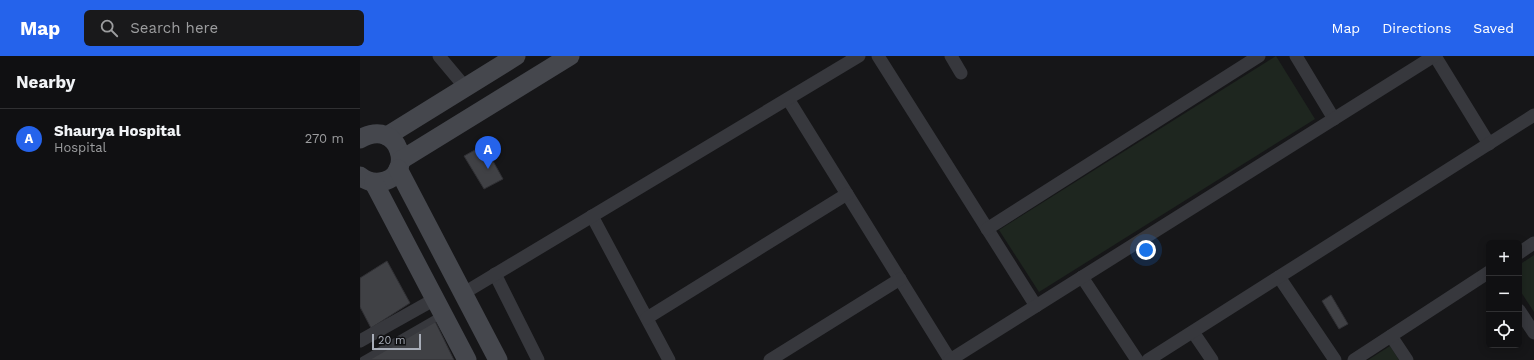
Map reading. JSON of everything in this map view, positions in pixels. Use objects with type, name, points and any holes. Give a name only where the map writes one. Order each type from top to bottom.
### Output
[{"type":"street","points":[[440,56],[465,87]]},
{"type":"street","points":[[387,136],[516,56]]},
{"type":"street","points":[[468,360],[439,306],[365,181],[388,179],[400,165],[570,56]]},
{"type":"street","points":[[464,293],[859,56]]},
{"type":"street","points":[[878,56],[1036,306]]},
{"type":"street","points":[[951,56],[961,73]]},
{"type":"street","points":[[987,229],[1259,56]]},
{"type":"street","points":[[1296,56],[1334,119]]},
{"type":"street","points":[[788,99],[950,360],[1434,56],[1489,144]]},
{"type":"street","points":[[1148,360],[1534,116]]},
{"type":"street","points":[[360,139],[375,133],[387,136],[395,142],[400,150],[400,165],[498,360]]},
{"type":"street","points":[[647,318],[847,194]]},
{"type":"street","points":[[592,216],[669,360]]},
{"type":"street","points":[[1522,251],[1534,243]]},
{"type":"street","points":[[495,274],[538,360]]},
{"type":"street","points":[[1354,360],[1486,274]]},
{"type":"street","points":[[1082,277],[1137,360]]},
{"type":"street","points":[[1279,277],[1335,360]]},
{"type":"street","points":[[770,360],[900,279]]},
{"type":"street","points":[[360,341],[439,306]]},
{"type":"street","points":[[1520,312],[1534,333]]},
{"type":"street","points":[[1193,332],[1212,360]]},
{"type":"street","points":[[1391,336],[1407,360]]},
{"type":"lane","points":[[363,360],[439,306]]},
{"type":"shaded area","points":[[1276,56],[1315,119],[1039,292],[999,230]]},
{"type":"shaded area","points":[[1534,255],[1534,312],[1522,294],[1522,263]]},
{"type":"shaded area","points":[[1390,346],[1399,360],[1368,360]]},
{"type":"building","points":[[484,145],[503,179],[484,189],[464,156]]},
{"type":"building","points":[[387,261],[410,303],[371,328],[360,307],[360,278]]},
{"type":"building","points":[[1331,295],[1348,324],[1339,329],[1322,301]]},
{"type":"building","points":[[434,319],[454,360],[363,360]]},
{"type":"place","name":"Shaurya Hospital","points":[[488,169]]}]
